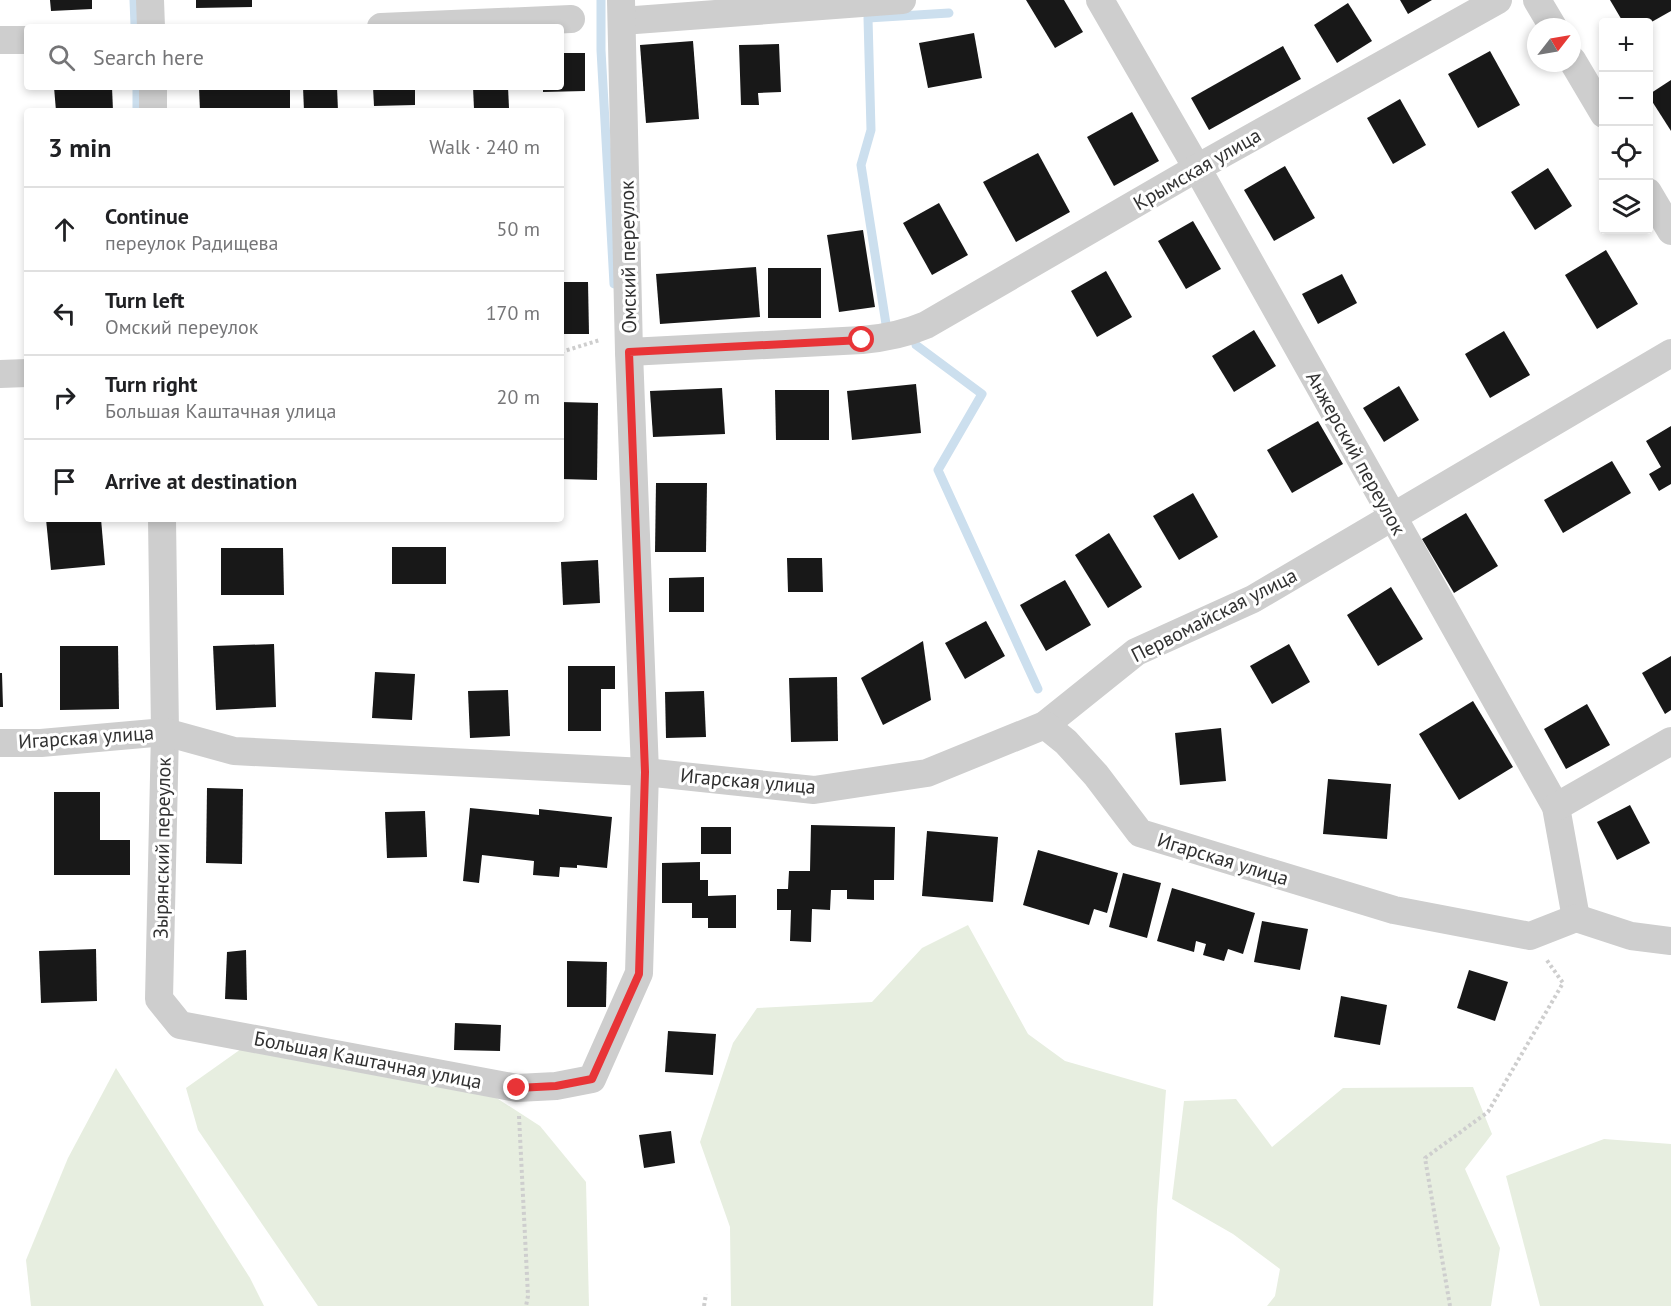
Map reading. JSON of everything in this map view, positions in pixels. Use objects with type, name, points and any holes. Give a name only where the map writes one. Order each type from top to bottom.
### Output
[{"type":"street","points":[[150,0],[151,24]]},
{"type":"street","points":[[622,10],[902,0]]},
{"type":"street","name":"Анжерский переулок","points":[[1100,0],[1197,168],[1556,807],[1576,918]]},
{"type":"street","name":"Крымская улица","points":[[629,352],[862,340],[897,336],[926,325],[1197,168],[1498,0]]},
{"type":"street","points":[[1537,0],[1548,18]]},
{"type":"street","name":"Омский переулок","points":[[592,1079],[639,974],[645,772],[629,352],[622,10]]},
{"type":"street","points":[[452,24],[571,19]]},
{"type":"street","points":[[0,40],[24,40]]},
{"type":"street","points":[[1579,72],[1599,106]]},
{"type":"street","points":[[153,90],[153,108]]},
{"type":"street","points":[[1653,200],[1671,231]]},
{"type":"street","name":"Первомайская улица","points":[[1045,724],[1136,652],[1253,598],[1671,353]]},
{"type":"street","points":[[0,374],[24,373]]},
{"type":"street","name":"Зырянский переулок","points":[[162,522],[165,732],[159,999],[180,1025]]},
{"type":"street","name":"Игарская улица","points":[[0,743],[41,743],[165,732],[234,751],[645,772],[814,790],[927,773],[1045,724],[1066,741],[1096,775],[1140,833],[1394,910],[1530,936]]},
{"type":"street","points":[[1556,807],[1671,741]]},
{"type":"street","points":[[1530,936],[1576,918],[1631,936],[1671,942]]},
{"type":"street","name":"Большая Каштачная улица","points":[[180,1025],[517,1088],[556,1086],[592,1079]]},
{"type":"path","points":[[564,351],[601,340]]},
{"type":"path","points":[[1450,1306],[1425,1158],[1488,1112],[1563,983],[1530,936]]},
{"type":"path","points":[[517,1088],[528,1296],[526,1306]]},
{"type":"path","points":[[704,1306],[706,1294]]},
{"type":"shaded area","points":[[968,925],[1028,1034],[1065,1061],[1166,1090],[1153,1306],[731,1306],[730,1227],[700,1142],[733,1043],[757,1008],[872,1002],[922,948]]},
{"type":"shaded area","points":[[241,1049],[492,1095],[540,1126],[586,1182],[589,1306],[318,1306],[198,1130],[186,1088]]},
{"type":"shaded area","points":[[116,1068],[250,1278],[264,1306],[31,1306],[26,1260],[68,1158]]},
{"type":"shaded area","points":[[1473,1087],[1492,1134],[1465,1169],[1500,1248],[1491,1306],[1267,1306],[1275,1296],[1280,1269],[1233,1234],[1172,1199],[1184,1101],[1236,1099],[1272,1147],[1343,1088]]},
{"type":"shaded area","points":[[1604,1139],[1671,1144],[1671,1306],[1540,1306],[1506,1176]]},
{"type":"building","points":[[50,0],[92,0],[92,9],[51,11]]},
{"type":"building","points":[[196,0],[252,0],[252,7],[196,8]]},
{"type":"building","points":[[1026,0],[1064,0],[1083,32],[1055,48]]},
{"type":"building","points":[[1400,0],[1432,0],[1408,14]]},
{"type":"building","points":[[1610,0],[1671,0],[1671,11],[1653,21],[1653,18],[1621,18]]},
{"type":"building","points":[[1348,3],[1372,41],[1337,63],[1314,25]]},
{"type":"building","points":[[974,33],[982,78],[928,88],[919,43]]},
{"type":"building","points":[[693,41],[699,119],[646,123],[640,45]]},
{"type":"building","points":[[779,44],[781,92],[758,93],[759,105],[741,105],[739,45]]},
{"type":"building","points":[[1283,46],[1301,79],[1209,130],[1191,98]]},
{"type":"building","points":[[1490,51],[1520,105],[1478,128],[1448,74]]},
{"type":"building","points":[[564,53],[585,53],[585,91],[543,92],[543,90],[564,90]]},
{"type":"building","points":[[1671,80],[1671,131],[1653,103],[1653,92]]},
{"type":"building","points":[[54,90],[112,90],[113,108],[56,108]]},
{"type":"building","points":[[199,90],[290,90],[290,108],[200,108]]},
{"type":"building","points":[[303,90],[337,90],[338,108],[304,108]]},
{"type":"building","points":[[373,90],[415,90],[415,105],[374,106]]},
{"type":"building","points":[[473,90],[508,90],[509,108],[474,108]]},
{"type":"building","points":[[1400,99],[1426,145],[1393,164],[1367,118]]},
{"type":"building","points":[[1132,112],[1159,161],[1114,186],[1087,137]]},
{"type":"building","points":[[1038,153],[1070,212],[1016,242],[983,182]]},
{"type":"building","points":[[1285,166],[1315,218],[1274,241],[1244,190]]},
{"type":"building","points":[[1548,168],[1572,206],[1535,230],[1511,192]]},
{"type":"building","points":[[939,203],[968,255],[932,275],[903,223]]},
{"type":"building","points":[[1193,221],[1221,269],[1186,289],[1158,241]]},
{"type":"building","points":[[863,230],[875,307],[839,312],[827,235]]},
{"type":"building","points":[[1606,250],[1638,304],[1597,329],[1565,275]]},
{"type":"building","points":[[756,267],[760,317],[660,324],[656,274]]},
{"type":"building","points":[[768,268],[821,268],[821,318],[768,318]]},
{"type":"building","points":[[1106,271],[1132,317],[1097,337],[1071,291]]},
{"type":"building","points":[[1342,274],[1357,303],[1318,324],[1302,294]]},
{"type":"building","points":[[564,282],[588,282],[589,334],[564,334]]},
{"type":"building","points":[[1254,330],[1276,366],[1234,392],[1212,356]]},
{"type":"building","points":[[1504,331],[1530,375],[1490,398],[1465,354]]},
{"type":"building","points":[[916,384],[921,433],[852,440],[847,391]]},
{"type":"building","points":[[1399,386],[1419,420],[1384,442],[1363,408]]},
{"type":"building","points":[[722,388],[725,434],[653,437],[650,391]]},
{"type":"building","points":[[775,390],[829,390],[829,440],[776,440]]},
{"type":"building","points":[[564,402],[598,403],[597,480],[564,479]]},
{"type":"building","points":[[1318,421],[1343,464],[1292,493],[1267,450]]},
{"type":"building","points":[[1671,426],[1671,484],[1659,491],[1649,474],[1661,467],[1646,441]]},
{"type":"building","points":[[1612,461],[1631,493],[1563,533],[1544,500]]},
{"type":"building","points":[[656,483],[707,483],[706,552],[655,552]]},
{"type":"building","points":[[1193,493],[1218,537],[1179,560],[1153,516]]},
{"type":"building","points":[[1466,513],[1498,566],[1454,593],[1422,539]]},
{"type":"building","points":[[46,522],[101,522],[105,565],[51,570]]},
{"type":"building","points":[[1109,533],[1142,587],[1108,608],[1075,555]]},
{"type":"building","points":[[392,547],[446,547],[446,584],[392,584]]},
{"type":"building","points":[[221,548],[283,548],[284,595],[221,595]]},
{"type":"building","points":[[787,558],[822,558],[823,592],[788,592]]},
{"type":"building","points":[[598,560],[600,603],[563,605],[561,562]]},
{"type":"building","points":[[704,577],[704,612],[669,612],[669,578]]},
{"type":"building","points":[[1065,580],[1091,625],[1046,651],[1020,605]]},
{"type":"building","points":[[1391,587],[1423,639],[1378,666],[1347,615]]},
{"type":"building","points":[[986,621],[1005,656],[965,679],[945,643]]},
{"type":"building","points":[[923,641],[931,700],[883,725],[861,678]]},
{"type":"building","points":[[274,644],[276,707],[216,710],[213,646]]},
{"type":"building","points":[[1289,644],[1310,682],[1272,704],[1250,666]]},
{"type":"building","points":[[60,646],[118,646],[119,709],[60,710]]},
{"type":"building","points":[[1671,656],[1671,710],[1665,714],[1642,673]]},
{"type":"building","points":[[568,666],[615,666],[615,689],[601,689],[601,731],[568,731]]},
{"type":"building","points":[[375,672],[415,674],[412,720],[372,718]]},
{"type":"building","points":[[0,673],[2,673],[3,707],[0,707]]},
{"type":"building","points":[[837,677],[838,741],[791,742],[789,678]]},
{"type":"building","points":[[508,690],[510,736],[470,738],[468,691]]},
{"type":"building","points":[[704,691],[706,737],[666,738],[665,692]]},
{"type":"building","points":[[1473,701],[1513,767],[1459,800],[1419,734]]},
{"type":"building","points":[[1587,704],[1610,745],[1566,769],[1544,729]]},
{"type":"building","points":[[1221,728],[1226,781],[1180,785],[1175,733]]},
{"type":"building","points":[[1328,779],[1391,784],[1387,839],[1323,834]]},
{"type":"building","points":[[207,788],[243,789],[242,864],[206,863]]},
{"type":"building","points":[[54,792],[100,792],[100,840],[130,840],[130,875],[54,875]]},
{"type":"building","points":[[1630,805],[1650,843],[1617,860],[1597,822]]},
{"type":"building","points":[[470,808],[539,815],[539,809],[612,817],[607,868],[577,865],[577,868],[560,867],[559,877],[533,875],[534,861],[482,855],[479,883],[463,881]]},
{"type":"building","points":[[425,811],[427,857],[387,858],[385,812]]},
{"type":"building","points":[[811,825],[895,827],[894,880],[874,880],[874,900],[847,899],[847,890],[831,890],[830,910],[812,909],[811,942],[790,941],[791,910],[777,910],[777,889],[788,889],[789,871],[810,871]]},
{"type":"building","points":[[701,827],[731,827],[731,854],[701,854]]},
{"type":"building","points":[[927,831],[998,837],[993,902],[922,896]]},
{"type":"building","points":[[1038,850],[1118,873],[1107,913],[1094,909],[1089,925],[1023,905]]},
{"type":"building","points":[[700,862],[700,880],[708,880],[708,896],[736,895],[736,928],[708,928],[708,918],[692,918],[692,903],[662,903],[662,863]]},
{"type":"building","points":[[1123,873],[1161,883],[1147,938],[1109,927]]},
{"type":"building","points":[[1172,888],[1255,913],[1243,954],[1228,949],[1224,961],[1203,955],[1206,944],[1196,941],[1194,952],[1157,941]]},
{"type":"building","points":[[1262,921],[1308,929],[1300,970],[1254,962]]},
{"type":"building","points":[[96,949],[97,1001],[41,1003],[39,951]]},
{"type":"building","points":[[246,950],[247,1000],[225,999],[227,952]]},
{"type":"building","points":[[567,961],[607,962],[606,1007],[567,1007]]},
{"type":"building","points":[[1469,970],[1508,982],[1495,1021],[1457,1008]]},
{"type":"building","points":[[1341,996],[1387,1005],[1380,1045],[1334,1037]]},
{"type":"building","points":[[455,1023],[501,1025],[500,1051],[454,1050]]},
{"type":"building","points":[[668,1031],[716,1034],[713,1075],[665,1072]]},
{"type":"building","points":[[671,1131],[675,1163],[644,1168],[639,1135]]},
{"type":"waterway","points":[[134,0],[135,24]]},
{"type":"waterway","points":[[601,0],[601,50],[614,284]]},
{"type":"waterway","points":[[886,324],[861,165],[871,130],[868,18],[949,13]]},
{"type":"waterway","points":[[137,90],[137,108]]},
{"type":"waterway","points":[[916,345],[982,394],[938,470],[1038,689]]},
{"type":"route","points":[[517,1088],[556,1086],[592,1079],[639,974],[645,772],[629,352],[862,340]]}]
